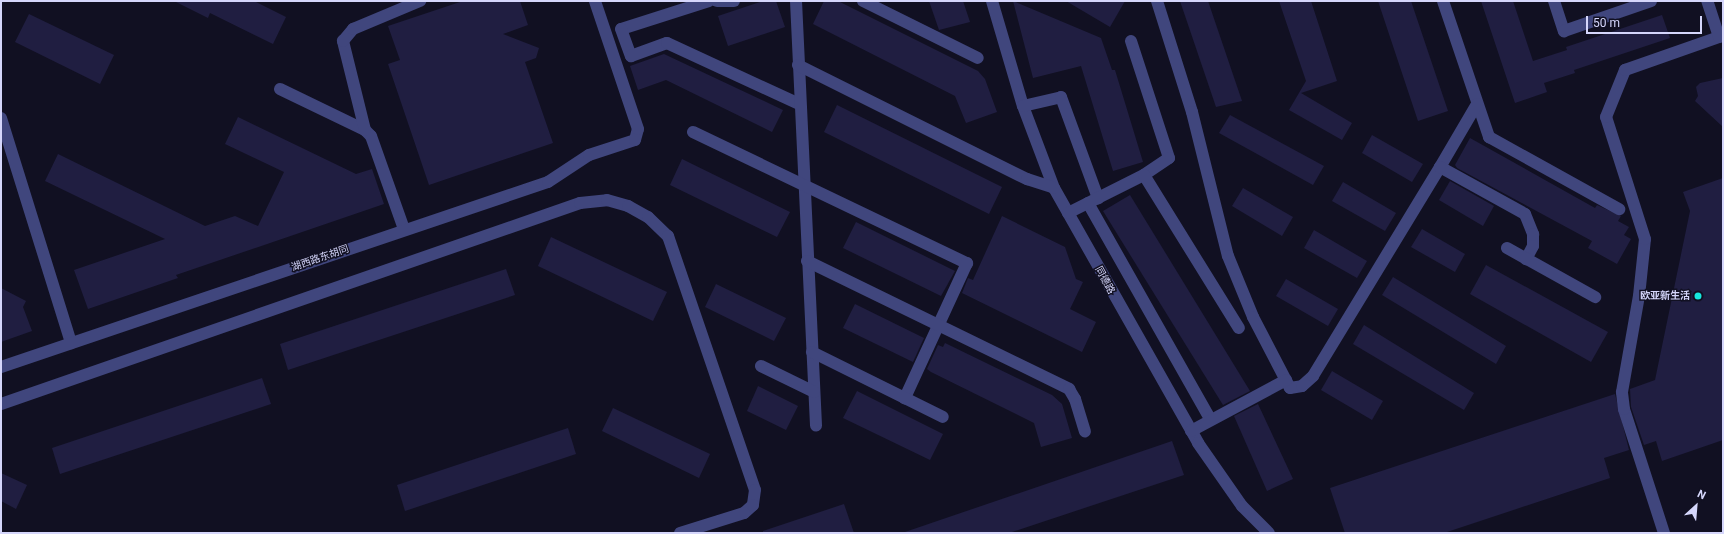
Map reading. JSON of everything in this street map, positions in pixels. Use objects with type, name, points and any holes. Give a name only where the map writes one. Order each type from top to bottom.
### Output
[{"type":"street","points":[[365,130],[343,41],[353,29],[420,1]]},
{"type":"street","name":"湖西路东胡同","points":[[1,367],[404,229],[548,182],[589,155],[635,140],[638,129],[595,1]]},
{"type":"street","points":[[709,1],[621,29],[631,56],[667,43],[799,104]]},
{"type":"street","points":[[717,1],[734,1]]},
{"type":"street","points":[[796,1],[799,104],[816,426]]},
{"type":"street","points":[[863,1],[978,58]]},
{"type":"street","name":"同德路","points":[[992,1],[1023,106],[1054,188],[1192,431],[1242,506],[1269,533]]},
{"type":"street","points":[[1157,1],[1192,112],[1228,256],[1253,317],[1290,388],[1302,386],[1313,376],[1477,104]]},
{"type":"street","points":[[1443,1],[1477,104],[1490,137],[1619,209]]},
{"type":"street","points":[[1554,1],[1564,31],[1651,1]]},
{"type":"street","points":[[1664,533],[1624,409],[1622,392],[1639,296],[1645,239],[1606,117],[1625,70],[1719,37],[1707,1]]},
{"type":"street","points":[[1068,213],[1144,175],[1169,158],[1131,41]]},
{"type":"street","points":[[798,66],[1027,179],[1054,188]]},
{"type":"street","points":[[280,88],[365,130],[371,136],[404,229]]},
{"type":"street","points":[[1023,106],[1060,97],[1093,200],[1211,420]]},
{"type":"street","points":[[1,118],[71,343]]},
{"type":"street","points":[[693,132],[803,184],[818,189],[967,263],[905,398]]},
{"type":"street","points":[[1440,167],[1525,214],[1533,234],[1533,246],[1526,259]]},
{"type":"street","points":[[1144,175],[1239,328]]},
{"type":"street","points":[[1,404],[580,203],[607,200],[634,210],[668,236],[755,490],[753,505],[744,513],[680,533]]},
{"type":"street","points":[[1507,248],[1595,297]]},
{"type":"street","points":[[807,261],[939,324],[1069,389],[1076,399],[1085,431]]},
{"type":"street","points":[[812,352],[943,417]]},
{"type":"street","points":[[761,366],[814,392]]},
{"type":"street","points":[[1192,431],[1286,380]]},
{"type":"building","points":[[174,1],[254,1],[286,17],[273,44],[210,13],[208,18]]},
{"type":"building","points":[[463,1],[520,1],[528,25],[503,34],[539,48],[536,58],[525,62],[553,143],[429,185],[388,64],[400,60],[388,26]]},
{"type":"building","points":[[763,1],[776,1],[785,27],[728,46],[718,16]]},
{"type":"building","points":[[824,1],[838,1],[978,71],[985,79],[997,112],[966,123],[955,96],[813,24]]},
{"type":"building","points":[[929,1],[963,1],[970,22],[939,30]]},
{"type":"building","points":[[1013,1],[1101,38],[1112,70],[1115,70],[1143,162],[1113,171],[1081,66],[1033,78]]},
{"type":"building","points":[[1066,1],[1125,1],[1110,27]]},
{"type":"building","points":[[1180,1],[1208,1],[1242,101],[1216,107]]},
{"type":"building","points":[[1279,1],[1311,1],[1337,81],[1301,93],[1352,123],[1342,140],[1289,110],[1306,81]]},
{"type":"building","points":[[1378,1],[1411,1],[1448,111],[1418,121]]},
{"type":"building","points":[[1481,1],[1513,1],[1533,61],[1567,50],[1566,47],[1662,15],[1670,38],[1574,70],[1575,73],[1544,83],[1547,92],[1515,103]]},
{"type":"building","points":[[29,14],[114,55],[100,84],[15,42]]},
{"type":"building","points":[[664,54],[783,110],[772,132],[666,80],[638,90],[630,66]]},
{"type":"building","points":[[1723,78],[1723,127],[1695,101],[1698,96],[1696,87],[1700,83]]},
{"type":"building","points":[[837,105],[1002,187],[989,214],[824,132]]},
{"type":"building","points":[[1230,115],[1324,166],[1313,185],[1219,133]]},
{"type":"building","points":[[238,117],[356,174],[372,169],[384,204],[176,275],[178,278],[88,309],[74,270],[165,239],[45,181],[58,154],[205,226],[235,216],[258,226],[284,172],[225,144]]},
{"type":"building","points":[[1372,135],[1423,164],[1412,182],[1362,153]]},
{"type":"building","points":[[1470,138],[1595,208],[1597,205],[1621,216],[1618,221],[1629,227],[1624,235],[1631,239],[1617,264],[1588,248],[1592,241],[1457,168],[1455,165]]},
{"type":"building","points":[[682,159],[790,212],[777,237],[670,185]]},
{"type":"building","points":[[1723,178],[1723,440],[1662,461],[1656,441],[1644,445],[1631,407],[1630,389],[1655,380],[1690,211],[1683,192]]},
{"type":"building","points":[[1450,181],[1494,206],[1483,226],[1439,200]]},
{"type":"building","points":[[1343,182],[1396,213],[1385,231],[1332,201]]},
{"type":"building","points":[[1243,188],[1293,217],[1282,236],[1232,206]]},
{"type":"building","points":[[1130,195],[1250,391],[1223,405],[1103,211]]},
{"type":"building","points":[[1002,216],[1065,247],[1076,279],[1083,282],[1070,309],[1096,322],[1082,352],[962,293],[968,278],[973,280]]},
{"type":"building","points":[[856,222],[955,271],[941,296],[843,248]]},
{"type":"building","points":[[1422,229],[1465,254],[1455,272],[1411,247]]},
{"type":"building","points":[[1314,230],[1367,261],[1357,278],[1304,248]]},
{"type":"building","points":[[551,237],[667,292],[653,321],[538,266]]},
{"type":"building","points":[[1486,265],[1608,332],[1591,362],[1470,294]]},
{"type":"building","points":[[506,269],[515,295],[288,370],[280,344]]},
{"type":"building","points":[[1393,277],[1506,346],[1496,364],[1382,295]]},
{"type":"building","points":[[1286,279],[1338,309],[1328,326],[1276,296]]},
{"type":"building","points":[[716,284],[786,318],[774,341],[705,307]]},
{"type":"building","points":[[1,288],[26,301],[23,307],[32,331],[1,342]]},
{"type":"building","points":[[855,304],[924,338],[913,362],[843,328]]},
{"type":"building","points":[[1364,325],[1474,393],[1464,410],[1353,344]]},
{"type":"building","points":[[945,343],[1052,395],[1062,404],[1072,438],[1041,447],[1034,423],[931,372],[927,369],[938,345],[943,347]]},
{"type":"building","points":[[1332,371],[1383,401],[1372,420],[1321,390]]},
{"type":"building","points":[[262,378],[271,404],[60,474],[52,448]]},
{"type":"building","points":[[758,386],[798,406],[786,430],[747,411]]},
{"type":"building","points":[[857,391],[943,434],[930,460],[843,418]]},
{"type":"building","points":[[1615,394],[1629,450],[1604,458],[1610,478],[1444,533],[1345,533],[1330,488]]},
{"type":"building","points":[[1258,404],[1293,479],[1267,491],[1234,416]]},
{"type":"building","points":[[613,408],[710,454],[699,478],[602,431]]},
{"type":"building","points":[[568,428],[576,454],[405,511],[397,485]]},
{"type":"building","points":[[1172,441],[1184,475],[1009,533],[902,533]]},
{"type":"building","points":[[1,473],[27,485],[16,509],[1,501]]},
{"type":"building","points":[[844,504],[854,533],[763,533],[763,531]]},
{"type":"place","name":"欧亚新生活","points":[[1698,296]]}]
